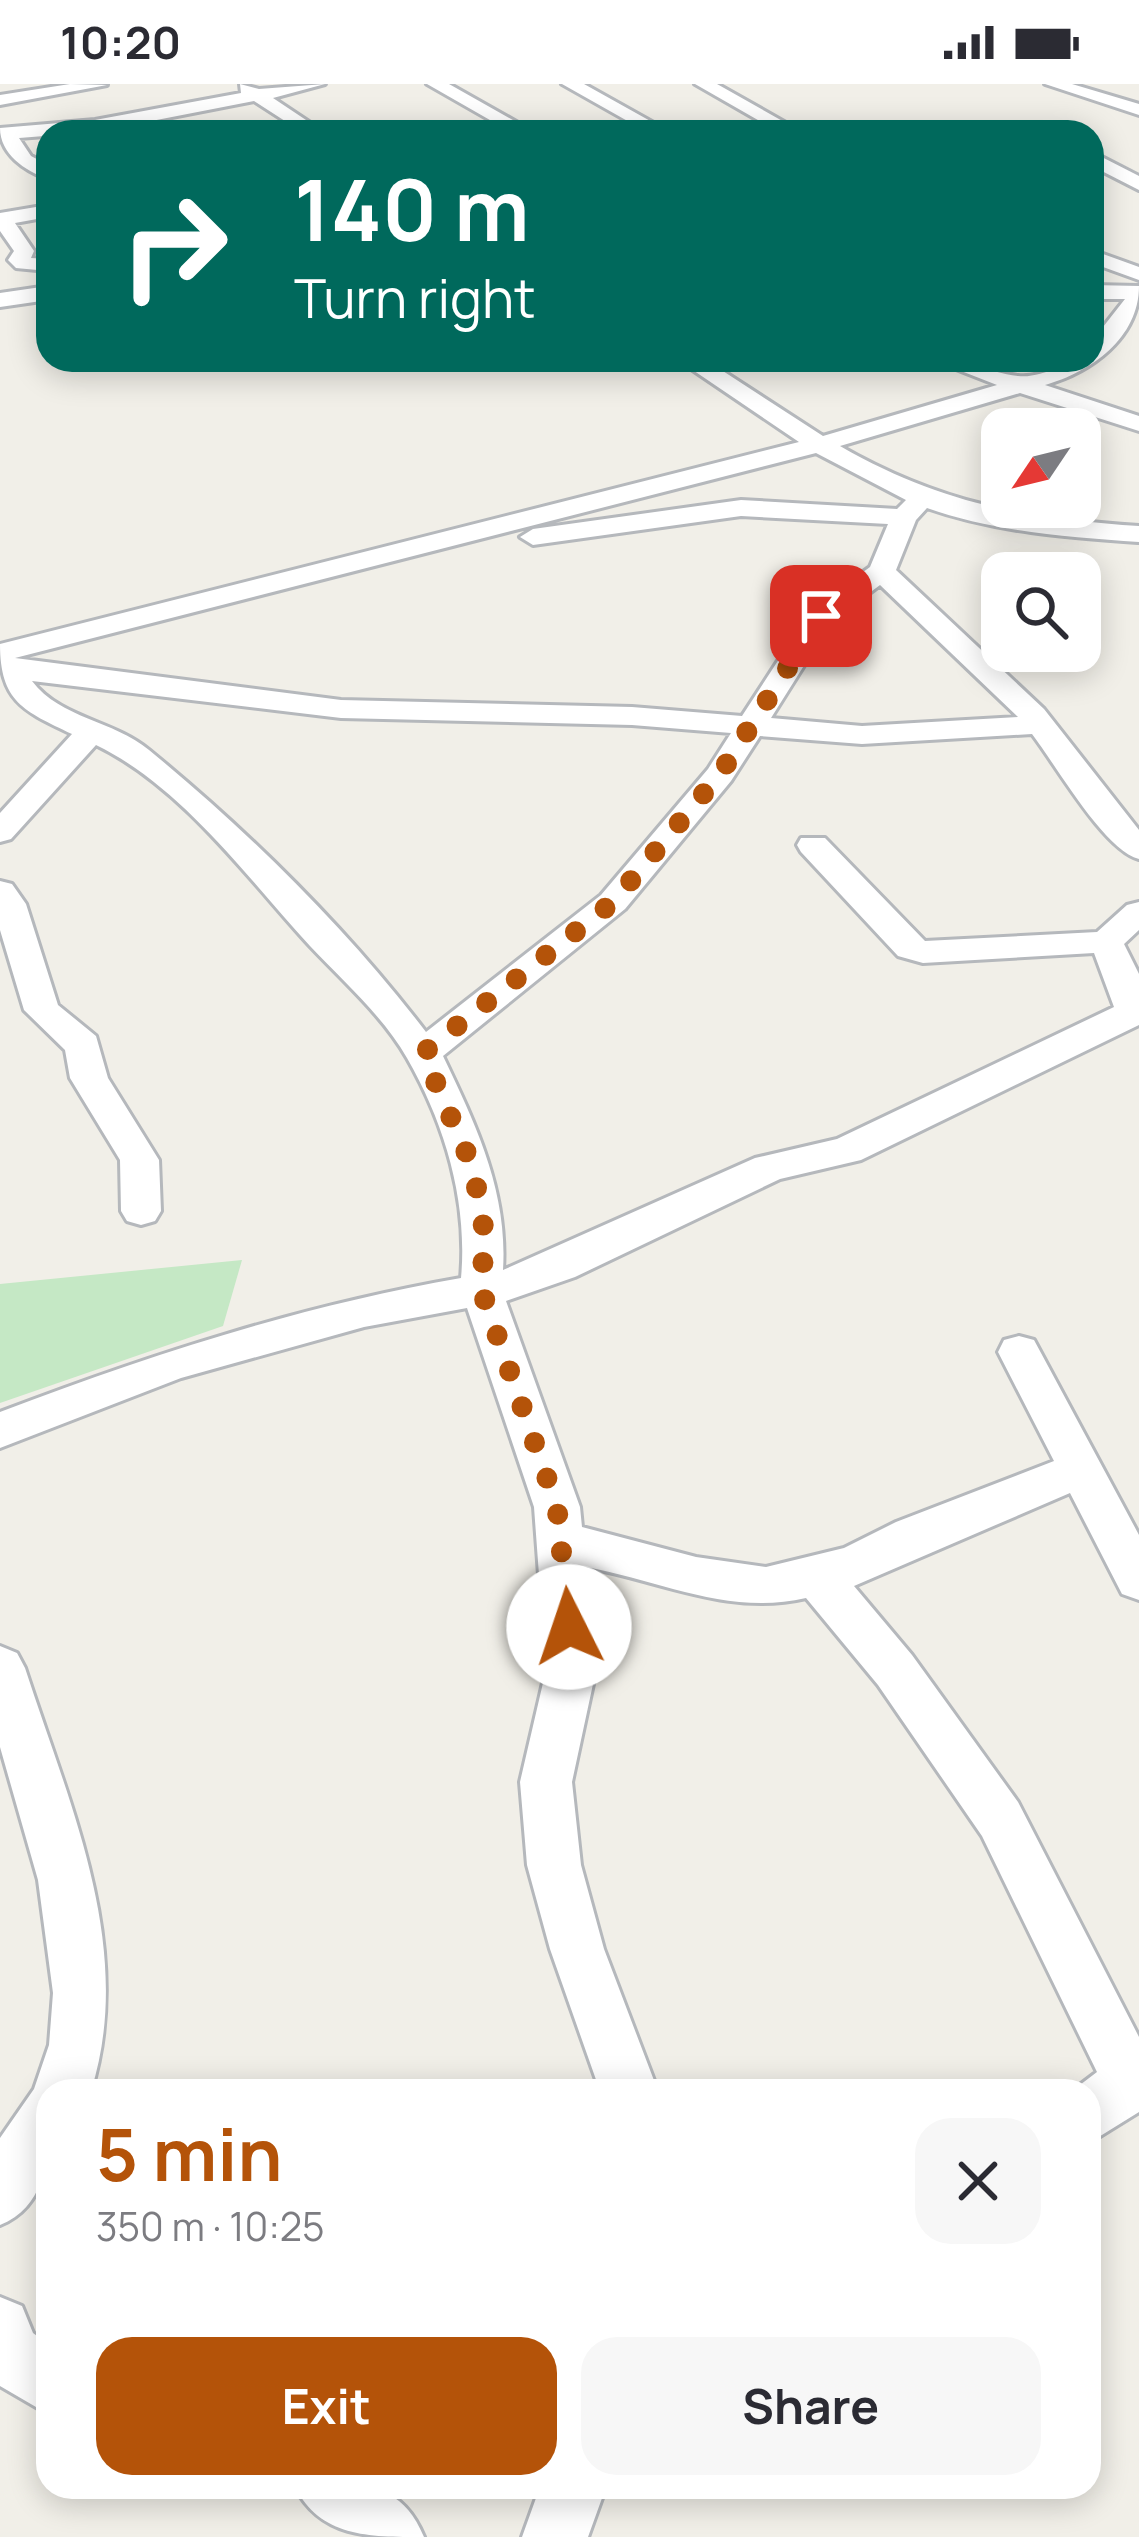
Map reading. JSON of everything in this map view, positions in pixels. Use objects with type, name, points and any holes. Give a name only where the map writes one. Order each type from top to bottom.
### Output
[{"type":"street","points":[[238,84],[297,120]]},
{"type":"street","points":[[118,120],[316,84]]},
{"type":"street","points":[[436,84],[503,120]]},
{"type":"street","points":[[571,84],[638,120]]},
{"type":"street","points":[[704,84],[771,120]]},
{"type":"street","points":[[1054,84],[1139,110]]},
{"type":"street","points":[[0,100],[97,85],[156,120]]},
{"type":"street","points":[[3,134],[36,130]]},
{"type":"street","points":[[3,134],[24,160],[36,166]]},
{"type":"street","points":[[1104,156],[1127,154]]},
{"type":"street","points":[[1104,164],[1139,184]]},
{"type":"street","points":[[36,213],[1,219],[24,251],[19,260],[36,265]]},
{"type":"street","points":[[1104,261],[1139,274]]},
{"type":"street","points":[[1104,293],[1139,295]]},
{"type":"street","points":[[0,300],[36,295]]},
{"type":"street","points":[[1104,339],[1139,295]]},
{"type":"street","points":[[709,372],[913,507]]},
{"type":"street","points":[[979,372],[1139,424]]},
{"type":"street","points":[[2,660],[821,444],[1054,372]]},
{"type":"street","points":[[1076,405],[1139,399]]},
{"type":"street","points":[[423,1053],[613,902],[753,728],[821,616],[881,571],[913,507]]},
{"type":"street","points":[[472,536],[555,536],[741,508],[913,507],[1139,535]]},
{"type":"street","points":[[881,571],[912,605],[1020,699],[1136,842]]},
{"type":"street","points":[[2,660],[340,709],[632,716],[862,735],[1039,725]]},
{"type":"street","points":[[2,660],[35,705],[132,751],[214,822],[335,947],[423,1053],[473,1168],[485,1235],[481,1289],[557,1507],[572,1670],[546,1782],[554,1865],[577,1949],[625,2079]]},
{"type":"street","points":[[0,832],[92,731]]},
{"type":"street","points":[[813,845],[910,948],[923,952],[1106,942],[1139,912]]},
{"type":"street","points":[[0,892],[9,904],[42,1010],[83,1045],[89,1078],[134,1148],[141,1211]]},
{"type":"street","points":[[0,1430],[170,1365],[364,1311],[481,1289],[560,1266],[769,1168],[848,1150],[1133,1013],[1131,994],[1106,942]]},
{"type":"street","points":[[1019,1352],[1139,1580]]},
{"type":"street","points":[[561,1543],[766,1587],[818,1578],[1079,1471]]},
{"type":"street","points":[[818,1578],[895,1670],[1000,1820],[1120,2091]]},
{"type":"street","points":[[0,1668],[75,1925],[81,2025],[65,2079]]},
{"type":"street","points":[[0,2195],[36,2134]]},
{"type":"street","points":[[0,2328],[9,2354],[36,2373]]},
{"type":"street","points":[[343,2499],[391,2537]]},
{"type":"street","points":[[555,2537],[569,2499]]},
{"type":"green space","points":[[242,1260],[223,1326],[0,1403],[0,1284]]},
{"type":"route","points":[[569,1627],[557,1507],[481,1289],[485,1235],[473,1168],[423,1053],[613,902],[720,774],[770,703],[801,641],[821,616]]}]
